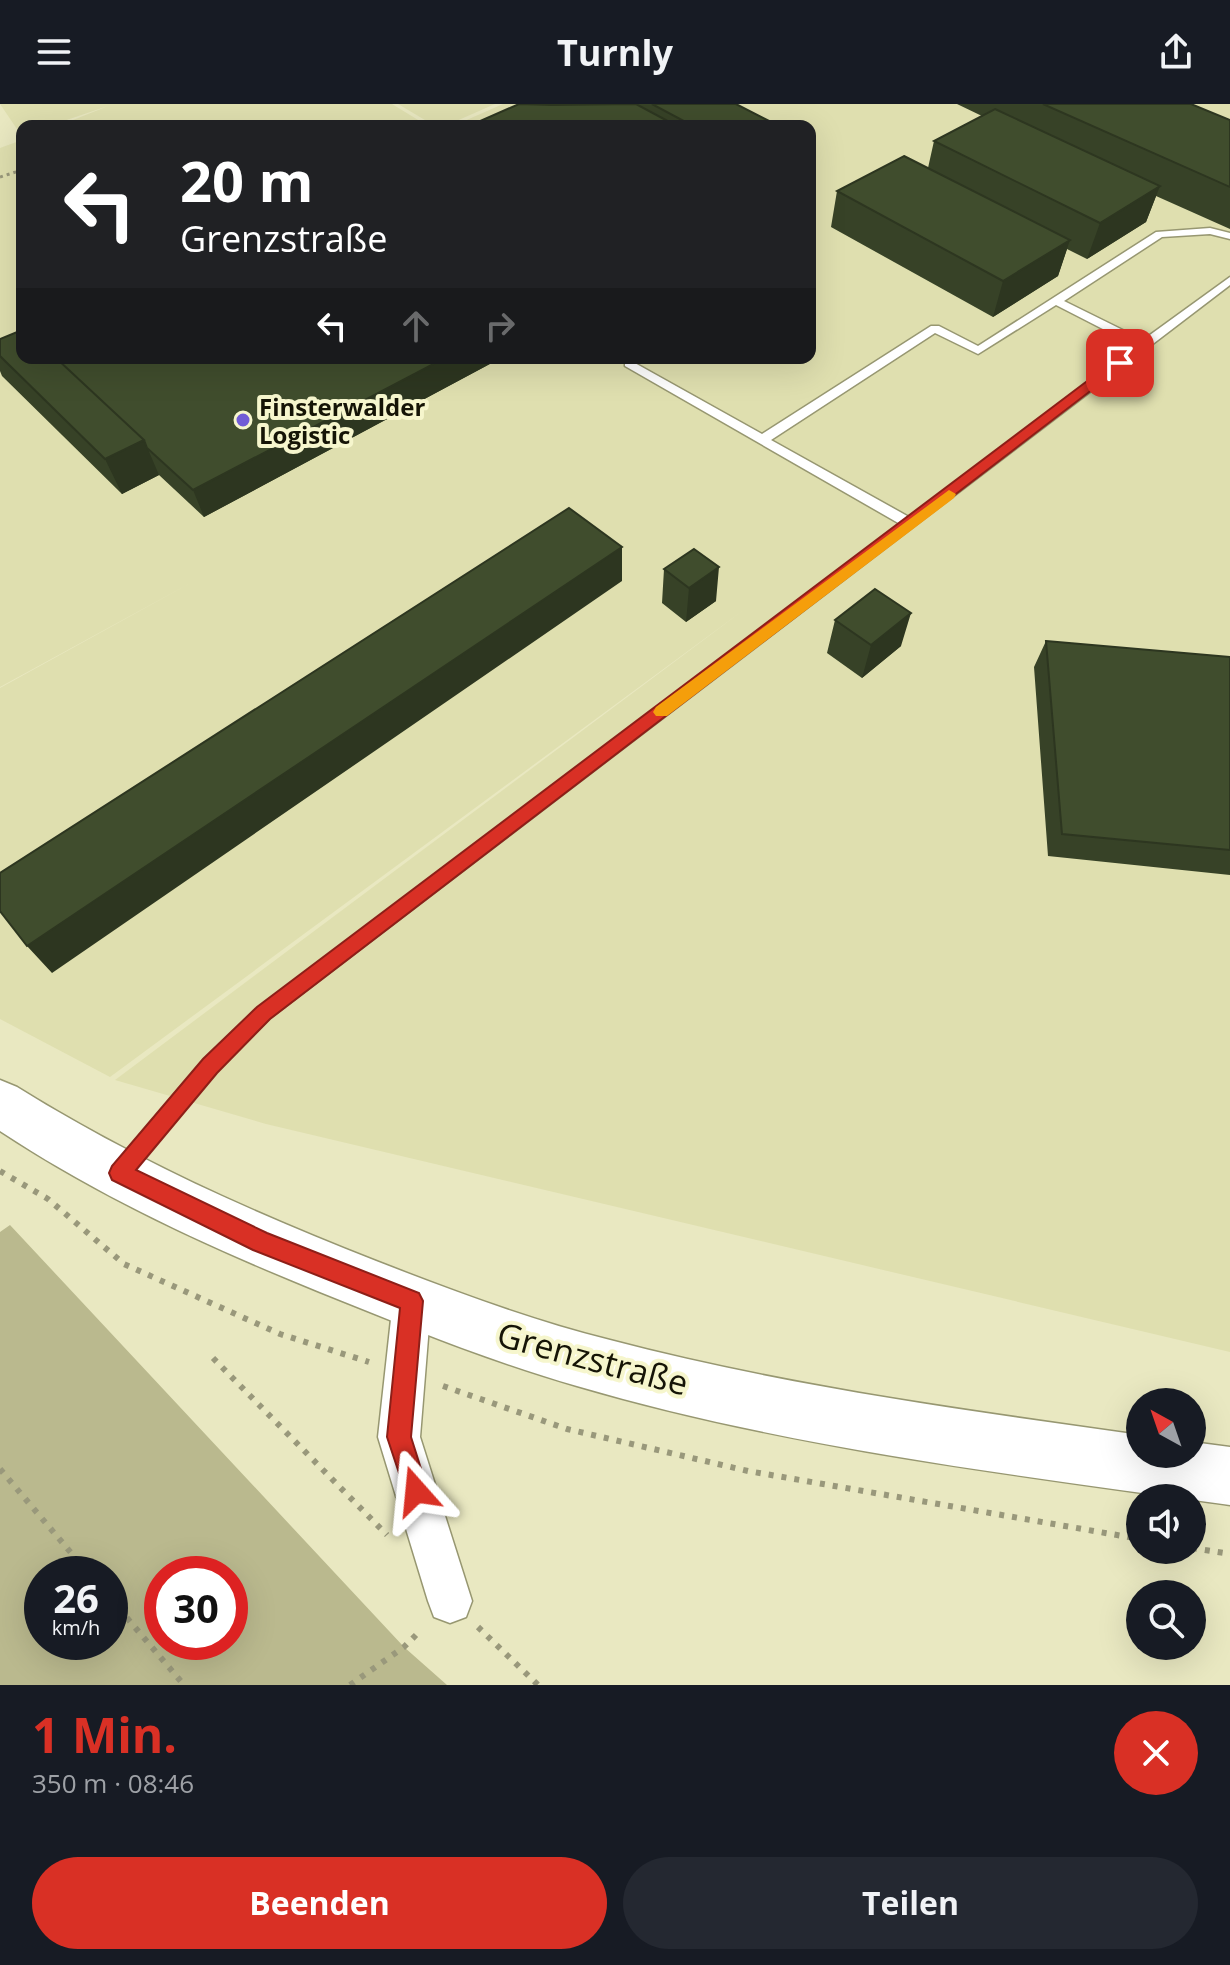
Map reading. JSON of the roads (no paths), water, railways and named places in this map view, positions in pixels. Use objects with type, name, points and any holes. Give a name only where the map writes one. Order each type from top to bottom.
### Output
[{"type":"street","name":"Grenzstraße","points":[[0,1103],[120,1173],[261,1242],[509,1338],[628,1372],[821,1412],[1037,1450],[1230,1476]]},
{"type":"street","points":[[412,1301],[399,1437],[450,1601]]},
{"type":"lane","points":[[762,440],[935,328],[978,351],[1160,234],[1210,231],[1230,236]]},
{"type":"lane","points":[[120,1173],[210,1066],[264,1013],[1230,280]]},
{"type":"lane","points":[[1058,302],[1143,345]]},
{"type":"lane","points":[[629,364],[911,524]]},
{"type":"place","name":"Finsterwalder Logistic","points":[[243,420]]}]
